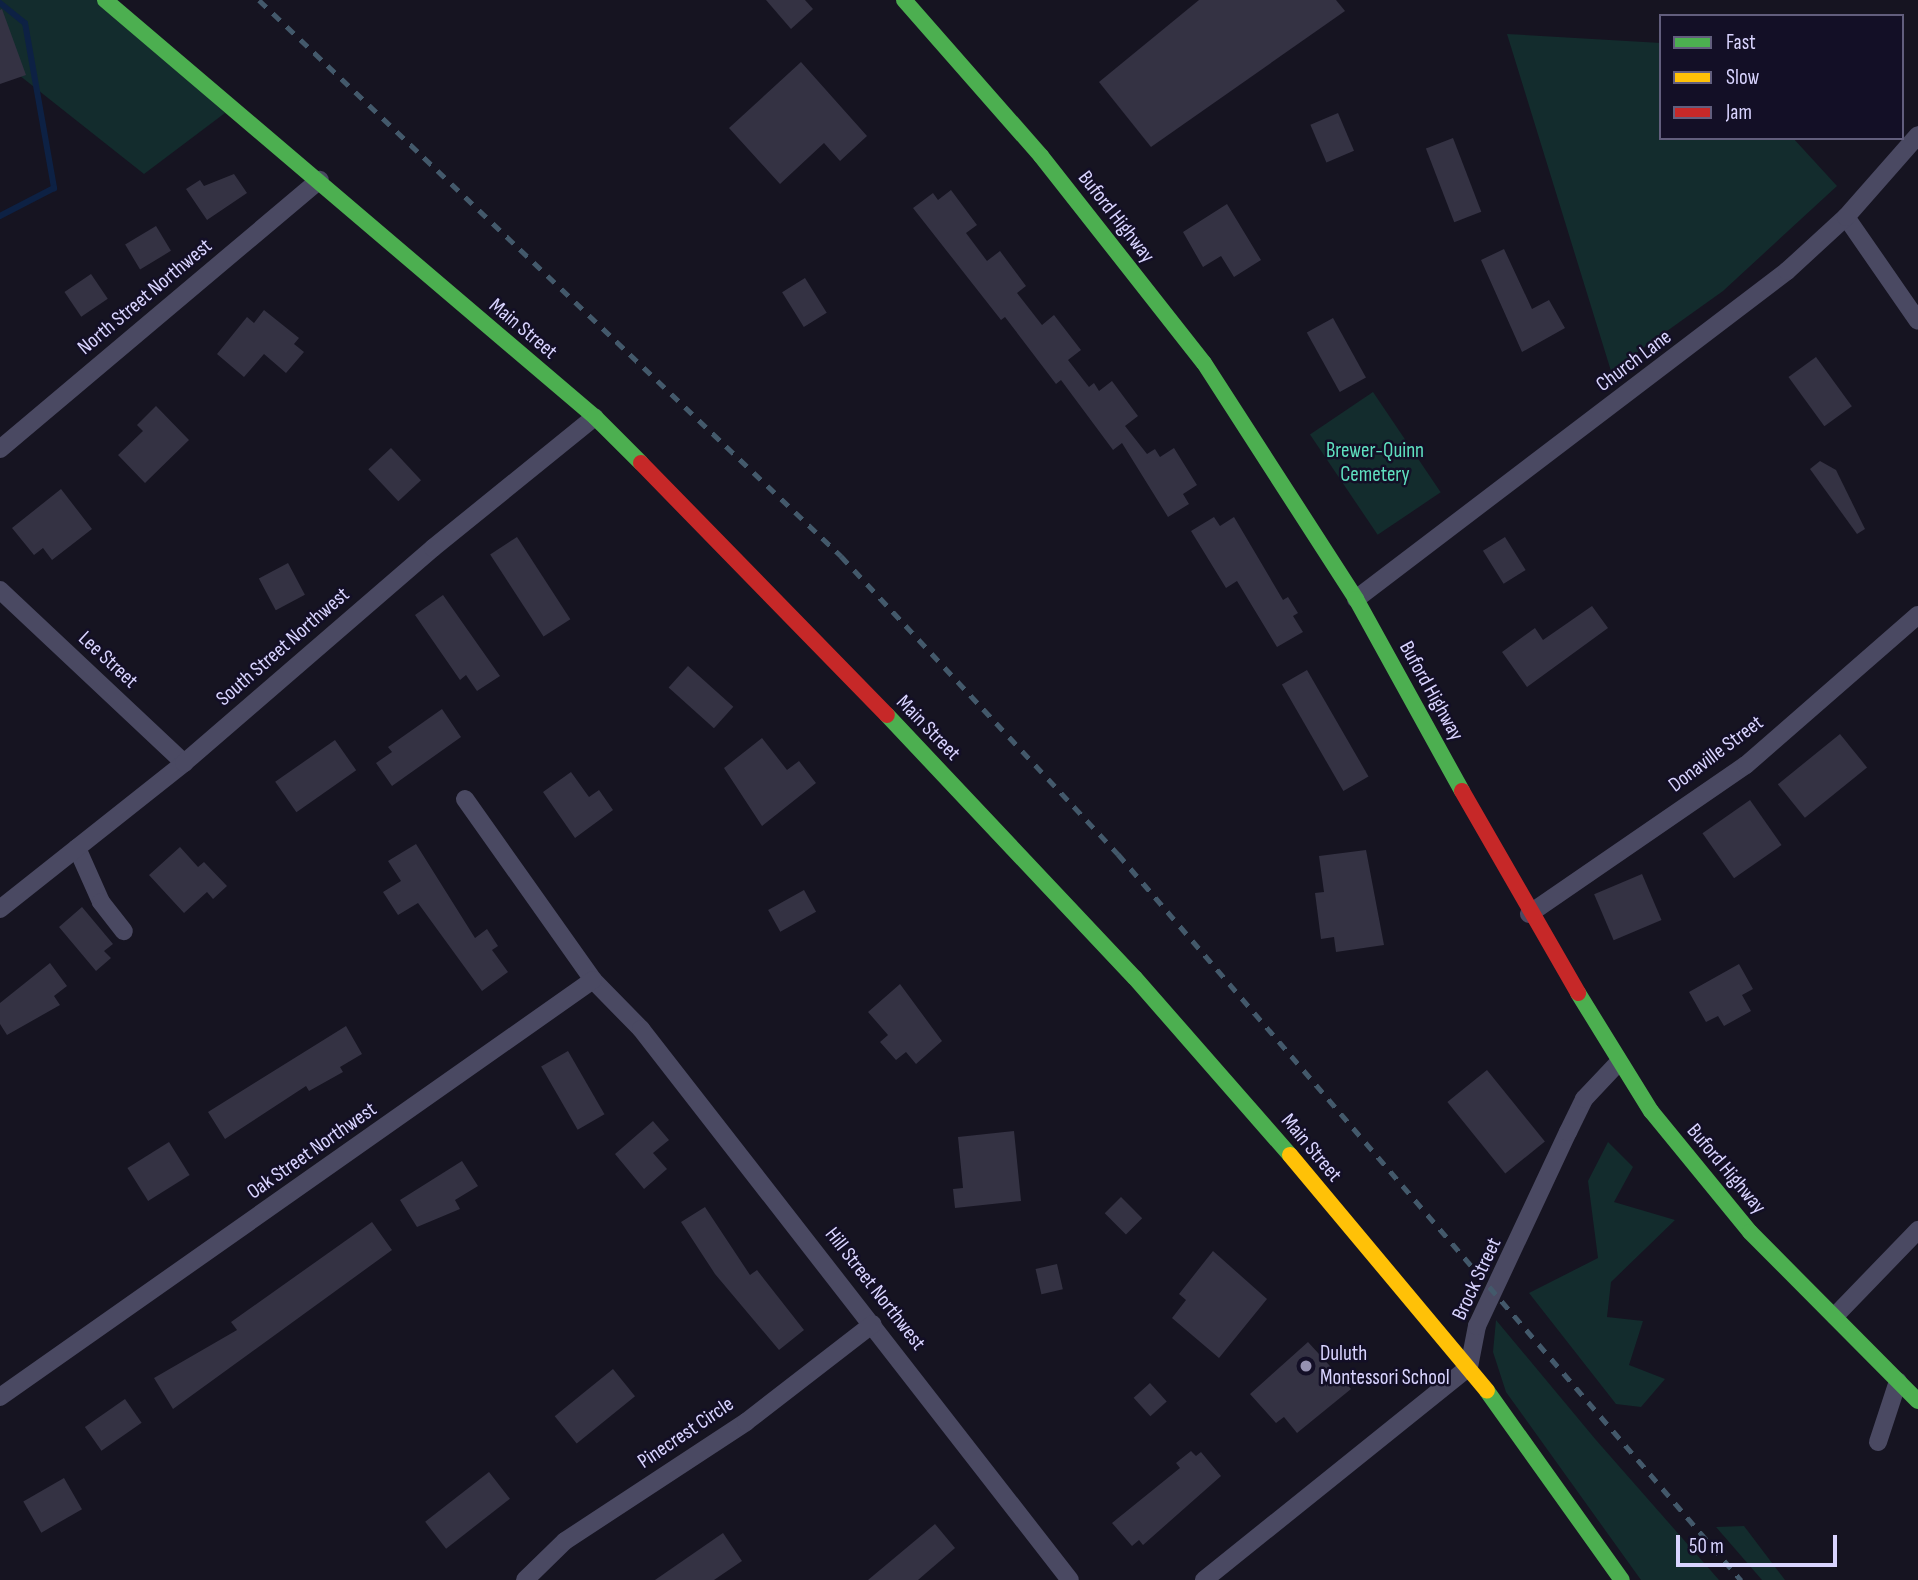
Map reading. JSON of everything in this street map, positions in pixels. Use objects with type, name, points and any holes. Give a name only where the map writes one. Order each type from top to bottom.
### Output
[{"type":"street","name":"Main Street","points":[[105,0],[320,180],[595,417],[732,552],[1135,978],[1469,1367],[1622,1580]]},
{"type":"street","name":"Buford Highway","points":[[904,0],[1041,156],[1204,363],[1356,599],[1529,914],[1617,1064],[1751,1232],[1918,1401]]},
{"type":"street","name":"Church Lane","points":[[1356,599],[1777,280],[1846,217],[1918,135]]},
{"type":"street","name":"North Street Northwest","points":[[0,449],[320,180]]},
{"type":"street","points":[[1846,217],[1918,321]]},
{"type":"street","name":"South Street Northwest","points":[[0,909],[184,763],[433,548],[595,417]]},
{"type":"street","name":"Lee Street","points":[[0,590],[184,763]]},
{"type":"street","name":"Donaville Street","points":[[1529,914],[1746,765],[1918,615]]},
{"type":"street","points":[[465,799],[593,980]]},
{"type":"street","points":[[77,848],[101,902],[124,930]]},
{"type":"street","name":"Hill Street Northwest","points":[[593,980],[641,1028],[1070,1580]]},
{"type":"street","name":"Oak Street Northwest","points":[[0,1397],[593,980]]},
{"type":"street","name":"Brock Street","points":[[1469,1367],[1477,1326],[1584,1099],[1617,1064]]},
{"type":"street","points":[[1835,1316],[1918,1230]]},
{"type":"street","name":"Pinecrest Circle","points":[[525,1580],[565,1541],[746,1422],[873,1324]]},
{"type":"street","points":[[1204,1580],[1469,1367]]},
{"type":"street","points":[[1878,1442],[1898,1381]]},
{"type":"green space","points":[[0,0],[101,0],[225,113],[144,174],[0,60]]},
{"type":"green space","points":[[1507,34],[1659,43],[1659,140],[1795,140],[1837,186],[1723,291],[1611,371]]},
{"type":"green space","name":"Brewer-Quinn Cemetery","points":[[1373,392],[1441,492],[1378,535],[1310,434]]},
{"type":"green space","points":[[1608,1142],[1633,1167],[1614,1202],[1675,1220],[1611,1282],[1607,1317],[1643,1321],[1629,1365],[1665,1379],[1641,1407],[1616,1404],[1529,1293],[1598,1258],[1588,1181]]},
{"type":"green space","points":[[1496,1320],[1596,1440],[1719,1580],[1641,1580],[1506,1392],[1493,1352]]},
{"type":"green space","points":[[1744,1526],[1785,1580],[1762,1580],[1716,1527]]},
{"type":"building","points":[[766,0],[805,0],[813,9],[791,29]]},
{"type":"building","points":[[1199,0],[1336,0],[1345,11],[1151,147],[1099,82]]},
{"type":"building","points":[[2,9],[26,75],[0,84],[0,10]]},
{"type":"building","points":[[801,62],[867,136],[840,161],[824,143],[780,184],[729,128]]},
{"type":"building","points":[[1338,113],[1354,151],[1326,162],[1310,125]]},
{"type":"building","points":[[1453,138],[1481,212],[1454,222],[1426,148]]},
{"type":"building","points":[[234,174],[247,193],[207,220],[186,189],[200,180],[204,186]]},
{"type":"building","points":[[951,190],[977,225],[966,233],[987,261],[1000,251],[1026,286],[1017,293],[1042,325],[1054,315],[1081,350],[1068,360],[1089,387],[1094,383],[1099,391],[1112,381],[1138,416],[1125,426],[1147,454],[1155,449],[1160,457],[1174,448],[1197,485],[1183,494],[1189,504],[1168,517],[1122,443],[1113,450],[1061,380],[1056,384],[1005,317],[1001,320],[913,208],[933,193],[938,200]]},
{"type":"building","points":[[1227,204],[1261,260],[1234,277],[1221,256],[1203,267],[1183,232]]},
{"type":"building","points":[[156,226],[171,251],[140,269],[125,245]]},
{"type":"building","points":[[1504,249],[1532,309],[1549,300],[1565,328],[1522,352],[1481,260]]},
{"type":"building","points":[[91,274],[108,299],[81,317],[64,292]]},
{"type":"building","points":[[805,278],[827,313],[804,327],[782,292]]},
{"type":"building","points":[[264,310],[299,338],[294,344],[304,352],[286,373],[264,354],[244,377],[217,354],[247,317],[254,323]]},
{"type":"building","points":[[1333,318],[1366,377],[1340,392],[1307,333]]},
{"type":"building","points":[[1816,357],[1852,406],[1824,426],[1788,377]]},
{"type":"building","points":[[156,406],[189,440],[145,483],[118,455],[143,431],[137,425]]},
{"type":"building","points":[[391,448],[421,480],[398,501],[368,469]]},
{"type":"building","points":[[1820,461],[1836,470],[1865,529],[1857,534],[1810,469]]},
{"type":"building","points":[[61,489],[92,529],[52,560],[43,548],[34,555],[12,528]]},
{"type":"building","points":[[1214,517],[1220,526],[1234,517],[1283,600],[1288,597],[1298,613],[1293,616],[1303,632],[1277,647],[1237,581],[1226,588],[1191,531]]},
{"type":"building","points":[[517,537],[570,619],[544,637],[490,554]]},
{"type":"building","points":[[1505,537],[1526,570],[1504,584],[1483,551]]},
{"type":"building","points":[[288,563],[305,595],[276,610],[259,578]]},
{"type":"building","points":[[443,595],[500,676],[477,691],[466,675],[460,680],[415,615]]},
{"type":"building","points":[[1592,606],[1608,628],[1527,687],[1502,652],[1535,628],[1543,640]]},
{"type":"building","points":[[688,666],[733,707],[714,728],[669,688]]},
{"type":"building","points":[[1307,670],[1368,777],[1343,791],[1282,684]]},
{"type":"building","points":[[442,709],[461,737],[392,786],[376,763],[392,752],[388,747]]},
{"type":"building","points":[[1840,734],[1867,767],[1805,818],[1778,784]]},
{"type":"building","points":[[762,738],[787,770],[799,761],[816,783],[762,826],[724,768]]},
{"type":"building","points":[[335,740],[356,770],[296,812],[275,782]]},
{"type":"building","points":[[571,772],[589,797],[599,790],[613,810],[575,838],[543,792]]},
{"type":"building","points":[[1750,800],[1782,845],[1734,878],[1702,833]]},
{"type":"building","points":[[416,844],[475,938],[487,929],[498,946],[492,950],[508,972],[482,991],[418,903],[398,915],[383,892],[401,881],[388,861]]},
{"type":"building","points":[[180,847],[198,867],[204,862],[227,886],[213,899],[207,892],[184,913],[149,875]]},
{"type":"building","points":[[1366,850],[1384,945],[1336,952],[1334,937],[1321,939],[1315,893],[1324,892],[1319,856]]},
{"type":"building","points":[[1642,874],[1662,920],[1614,940],[1594,894]]},
{"type":"building","points":[[804,890],[816,912],[780,932],[768,910]]},
{"type":"building","points":[[82,907],[113,944],[104,951],[111,958],[96,971],[59,927]]},
{"type":"building","points":[[50,963],[67,986],[54,996],[60,1005],[7,1035],[0,1024],[0,1003]]},
{"type":"building","points":[[1739,964],[1753,989],[1742,995],[1751,1011],[1724,1026],[1718,1016],[1706,1022],[1689,992]]},
{"type":"building","points":[[900,984],[942,1041],[916,1064],[906,1052],[896,1060],[880,1042],[888,1035],[868,1012]]},
{"type":"building","points":[[346,1026],[362,1054],[340,1067],[343,1072],[309,1091],[306,1086],[225,1139],[208,1112]]},
{"type":"building","points":[[568,1051],[604,1114],[578,1130],[541,1066]]},
{"type":"building","points":[[1487,1070],[1545,1141],[1505,1174],[1447,1102]]},
{"type":"building","points":[[653,1121],[669,1140],[653,1153],[667,1169],[644,1189],[615,1154]]},
{"type":"building","points":[[1014,1131],[1021,1201],[955,1208],[953,1189],[963,1188],[958,1137]]},
{"type":"building","points":[[169,1142],[190,1175],[148,1201],[127,1168]]},
{"type":"building","points":[[462,1161],[478,1186],[455,1200],[460,1209],[417,1227],[400,1200]]},
{"type":"building","points":[[1121,1197],[1142,1218],[1126,1234],[1105,1213]]},
{"type":"building","points":[[705,1207],[750,1275],[757,1270],[804,1330],[779,1350],[715,1274],[681,1222]]},
{"type":"building","points":[[372,1222],[392,1250],[173,1409],[154,1378],[237,1330],[231,1322]]},
{"type":"building","points":[[1213,1251],[1267,1299],[1219,1358],[1172,1318],[1186,1300],[1179,1294]]},
{"type":"building","points":[[1057,1264],[1063,1289],[1041,1294],[1036,1269]]},
{"type":"building","name":"Duluth Montessori School","points":[[1308,1342],[1351,1389],[1297,1433],[1284,1417],[1276,1423],[1250,1394]]},
{"type":"building","points":[[613,1369],[635,1396],[577,1443],[555,1416]]},
{"type":"building","points":[[1150,1383],[1167,1402],[1150,1416],[1134,1398]]},
{"type":"building","points":[[125,1399],[142,1423],[101,1451],[85,1427]]},
{"type":"building","points":[[1191,1451],[1196,1456],[1201,1452],[1221,1476],[1143,1545],[1139,1540],[1132,1546],[1112,1523],[1180,1468],[1176,1463]]},
{"type":"building","points":[[489,1472],[510,1499],[446,1549],[425,1522]]},
{"type":"building","points":[[64,1478],[82,1509],[41,1533],[23,1502]]},
{"type":"building","points":[[935,1524],[955,1548],[918,1580],[868,1580]]},
{"type":"building","points":[[723,1533],[742,1561],[714,1580],[655,1580]]},
{"type":"waterway","points":[[0,3],[25,23],[54,188],[0,216]]},
{"type":"railway","points":[[259,0],[841,556],[1118,854],[1741,1580]]},
{"type":"traffic: fast","points":[[105,0],[595,417],[641,463]]},
{"type":"traffic: fast","points":[[904,0],[1041,156],[1204,363],[1356,599],[1462,791]]},
{"type":"traffic: fast","points":[[887,715],[1135,978],[1290,1155]]},
{"type":"traffic: fast","points":[[1578,993],[1651,1111],[1750,1232],[1918,1401]]},
{"type":"traffic: fast","points":[[1487,1391],[1622,1580]]},
{"type":"traffic: slow","points":[[1290,1155],[1487,1391]]},
{"type":"traffic: jam","points":[[641,463],[887,715]]},
{"type":"traffic: jam","points":[[1462,791],[1578,993]]},
{"type":"place","name":"Duluth Montessori School","points":[[1306,1366]]}]
